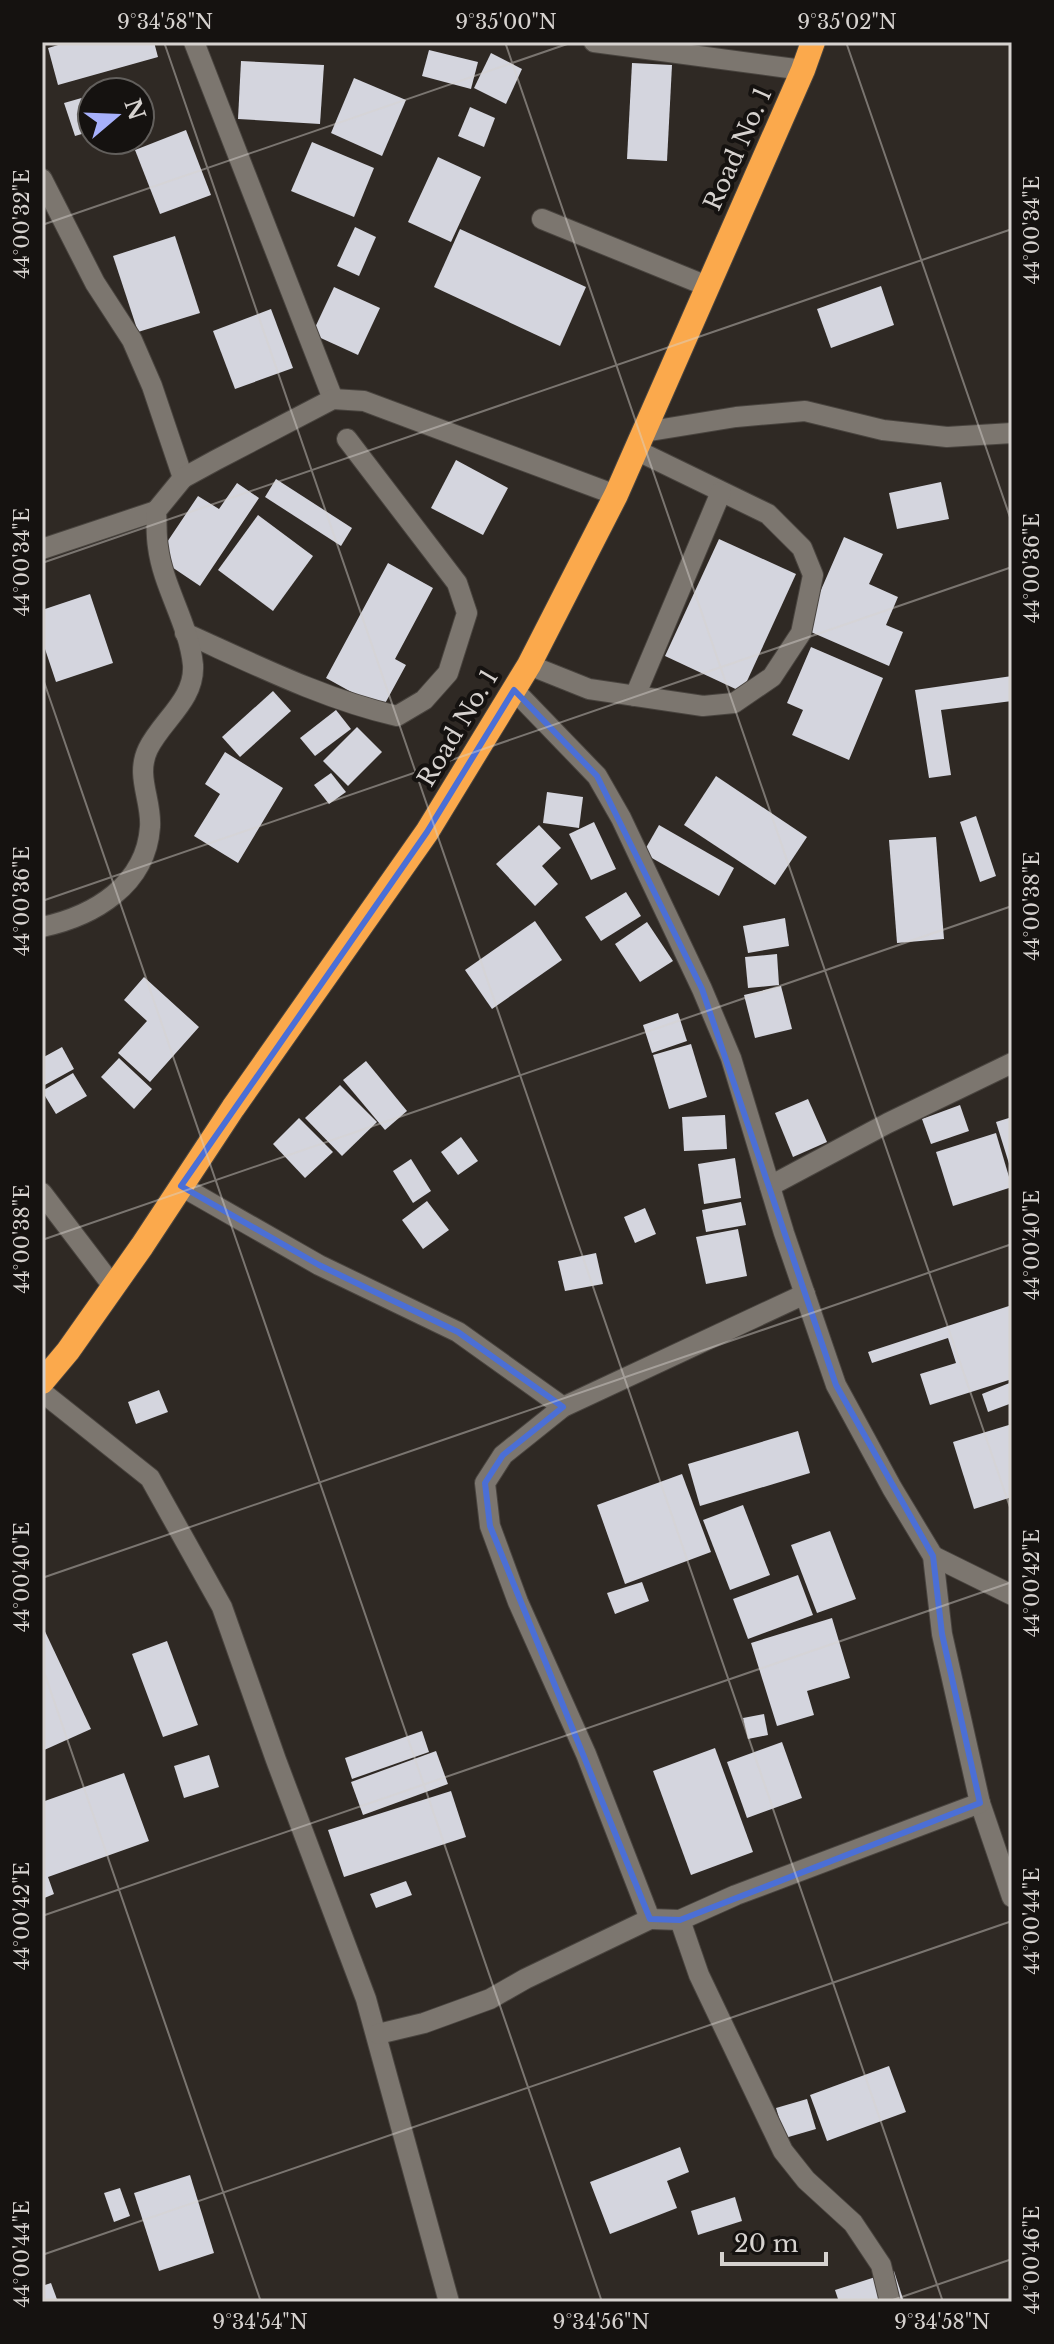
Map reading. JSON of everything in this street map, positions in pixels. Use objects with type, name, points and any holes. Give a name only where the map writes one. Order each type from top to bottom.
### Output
[{"type":"highway","name":"Road No. 1","points":[[42,1382],[68,1351],[142,1246],[427,832],[529,665],[616,495],[813,42]]},
{"type":"street","points":[[194,42],[333,399]]},
{"type":"street","points":[[594,42],[803,70]]},
{"type":"street","points":[[42,179],[50,212],[132,340],[152,386],[183,478]]},
{"type":"street","points":[[542,219],[707,286]]},
{"type":"street","points":[[42,549],[156,511],[183,478],[333,399],[364,401],[616,495]]},
{"type":"street","points":[[640,441],[736,417],[805,411],[883,430],[947,437],[1012,433]]},
{"type":"street","points":[[185,633],[319,692],[397,716],[424,700],[448,673],[467,613],[457,583],[347,439]]},
{"type":"street","points":[[529,665],[589,689],[703,706],[734,703],[772,677],[801,633],[813,575],[802,548],[768,514],[721,492],[640,441]]},
{"type":"street","points":[[635,696],[721,492]]},
{"type":"street","points":[[42,927],[110,900],[138,869],[150,826],[141,773],[147,749],[188,693],[193,666],[158,549],[156,511]]},
{"type":"street","points":[[514,690],[597,776],[621,818],[731,1058],[836,1385],[933,1556],[942,1634],[980,1803],[1012,1897]]},
{"type":"street","points":[[770,1186],[888,1123],[1012,1063]]},
{"type":"street","points":[[181,1186],[319,1265],[458,1332],[563,1407]]},
{"type":"street","points":[[42,1193],[112,1285]]},
{"type":"street","points":[[650,1919],[586,1754],[524,1616],[490,1526],[485,1483],[503,1455],[563,1407],[805,1294]]},
{"type":"street","points":[[42,1392],[150,1478],[222,1607],[378,2034],[449,2302]]},
{"type":"street","points":[[933,1556],[1012,1595]]},
{"type":"street","points":[[378,2034],[424,2023],[490,1999],[650,1919],[680,1920],[736,1895],[980,1803]]},
{"type":"street","points":[[680,1920],[699,1975],[783,2151],[806,2180],[853,2223],[881,2265],[890,2302]]},
{"type":"highlighted area","points":[[514,690],[597,776],[702,989],[836,1385],[933,1556],[942,1634],[980,1803],[680,1920],[650,1919],[490,1526],[485,1483],[503,1455],[563,1407],[458,1332],[319,1265],[181,1186],[427,832]]},
{"type":"building","points":[[68,42],[154,42],[158,57],[90,76],[76,76],[76,80],[58,85],[48,48]]},
{"type":"building","points":[[429,50],[478,62],[471,89],[422,76]]},
{"type":"building","points":[[491,53],[522,69],[506,104],[474,88]]},
{"type":"building","points":[[241,61],[324,65],[320,124],[238,119]]},
{"type":"building","points":[[632,63],[672,65],[667,161],[627,159]]},
{"type":"building","points":[[354,78],[406,100],[382,156],[331,133]]},
{"type":"building","points":[[76,100],[76,136],[75,136],[64,103]]},
{"type":"building","points":[[470,107],[495,118],[484,147],[458,136]]},
{"type":"building","points":[[186,130],[211,195],[160,214],[137,156],[156,156],[156,142]]},
{"type":"building","points":[[312,142],[374,168],[354,217],[291,191]]},
{"type":"building","points":[[438,157],[481,177],[451,242],[408,222]]},
{"type":"building","points":[[355,227],[376,237],[359,276],[337,266]]},
{"type":"building","points":[[460,229],[586,287],[560,346],[434,287]]},
{"type":"building","points":[[175,236],[200,313],[138,332],[113,256]]},
{"type":"building","points":[[881,286],[894,325],[831,348],[817,309]]},
{"type":"building","points":[[334,287],[380,308],[358,355],[312,334]]},
{"type":"building","points":[[271,309],[293,368],[235,389],[213,331]]},
{"type":"building","points":[[456,460],[508,488],[483,535],[431,508]]},
{"type":"building","points":[[276,479],[352,528],[341,546],[265,497]]},
{"type":"building","points":[[941,482],[949,519],[897,529],[889,493]]},
{"type":"building","points":[[237,483],[259,498],[200,586],[157,557],[198,496],[219,509]]},
{"type":"building","points":[[258,515],[313,556],[273,611],[218,570]]},
{"type":"building","points":[[844,537],[883,554],[869,584],[898,597],[886,625],[903,632],[889,666],[804,629]]},
{"type":"building","points":[[719,539],[796,574],[742,692],[665,656]]},
{"type":"building","points":[[388,563],[433,588],[395,659],[406,665],[382,709],[326,678]]},
{"type":"building","points":[[90,594],[113,663],[56,682],[42,640],[42,610]]},
{"type":"building","points":[[811,647],[883,678],[849,760],[792,735],[803,710],[787,703]]},
{"type":"building","points":[[1012,676],[1012,701],[941,710],[951,775],[929,778],[915,690]]},
{"type":"building","points":[[273,691],[291,711],[240,757],[222,737]]},
{"type":"building","points":[[336,710],[351,729],[315,756],[300,738]]},
{"type":"building","points":[[357,727],[382,752],[348,786],[323,761]]},
{"type":"building","points":[[225,752],[283,788],[238,863],[194,836],[220,794],[205,784]]},
{"type":"building","points":[[331,773],[346,792],[329,804],[314,785]]},
{"type":"building","points":[[716,776],[807,837],[775,885],[684,825]]},
{"type":"building","points":[[547,792],[583,797],[579,828],[543,823]]},
{"type":"building","points":[[976,816],[996,876],[980,882],[960,822]]},
{"type":"building","points":[[594,822],[616,869],[591,880],[569,834]]},
{"type":"building","points":[[539,825],[561,848],[542,866],[558,884],[535,906],[496,864]]},
{"type":"building","points":[[659,825],[734,868],[719,896],[643,853]]},
{"type":"building","points":[[936,837],[944,939],[897,943],[889,840]]},
{"type":"building","points":[[626,892],[641,916],[601,941],[585,917]]},
{"type":"building","points":[[785,918],[789,946],[748,953],[743,926]]},
{"type":"building","points":[[535,921],[562,960],[492,1009],[465,970]]},
{"type":"building","points":[[647,922],[673,961],[640,982],[615,944]]},
{"type":"building","points":[[777,954],[779,985],[748,988],[745,957]]},
{"type":"building","points":[[144,977],[199,1027],[150,1082],[118,1053],[147,1021],[124,1000]]},
{"type":"building","points":[[781,986],[792,1029],[755,1038],[744,995]]},
{"type":"building","points":[[678,1013],[687,1041],[652,1053],[643,1025]]},
{"type":"building","points":[[691,1044],[707,1097],[669,1109],[653,1055]]},
{"type":"building","points":[[62,1047],[74,1069],[43,1086],[42,1058]]},
{"type":"building","points":[[119,1058],[152,1089],[134,1109],[101,1077]]},
{"type":"building","points":[[366,1061],[407,1111],[385,1130],[343,1080]]},
{"type":"building","points":[[73,1073],[87,1096],[56,1114],[42,1091]]},
{"type":"building","points":[[340,1085],[377,1122],[342,1156],[305,1118]]},
{"type":"building","points":[[808,1099],[827,1142],[793,1157],[775,1113]]},
{"type":"building","points":[[960,1105],[969,1131],[931,1144],[922,1119]]},
{"type":"building","points":[[725,1115],[727,1149],[684,1151],[682,1117]]},
{"type":"building","points":[[1012,1117],[1012,1170],[1011,1170],[996,1122]]},
{"type":"building","points":[[299,1118],[333,1152],[305,1178],[273,1144]]},
{"type":"building","points":[[996,1133],[1012,1187],[953,1206],[936,1152]]},
{"type":"building","points":[[461,1137],[478,1161],[458,1175],[441,1152]]},
{"type":"building","points":[[735,1158],[741,1198],[704,1204],[698,1164]]},
{"type":"building","points":[[411,1159],[431,1191],[413,1203],[393,1171]]},
{"type":"building","points":[[427,1201],[449,1230],[423,1249],[402,1220]]},
{"type":"building","points":[[741,1202],[746,1225],[706,1232],[702,1210]]},
{"type":"building","points":[[645,1208],[656,1234],[635,1243],[624,1217]]},
{"type":"building","points":[[738,1229],[747,1276],[706,1284],[696,1237]]},
{"type":"building","points":[[596,1253],[603,1284],[565,1291],[558,1261]]},
{"type":"building","points":[[1012,1305],[1012,1379],[930,1405],[920,1374],[956,1363],[948,1338],[872,1363],[868,1352]]},
{"type":"building","points":[[1012,1382],[1012,1403],[988,1412],[982,1394]]},
{"type":"building","points":[[159,1390],[168,1412],[136,1424],[128,1402]]},
{"type":"building","points":[[1012,1424],[1012,1497],[974,1509],[953,1442]]},
{"type":"building","points":[[798,1431],[810,1473],[700,1506],[688,1464]]},
{"type":"building","points":[[682,1474],[711,1552],[625,1584],[597,1505]]},
{"type":"building","points":[[743,1505],[770,1575],[730,1590],[703,1520]]},
{"type":"building","points":[[830,1531],[856,1599],[817,1613],[791,1545]]},
{"type":"building","points":[[798,1575],[813,1615],[748,1639],[733,1599]]},
{"type":"building","points":[[642,1582],[649,1601],[615,1614],[607,1593]]},
{"type":"building","points":[[832,1618],[850,1678],[807,1691],[814,1715],[777,1726],[751,1643]]},
{"type":"building","points":[[42,1625],[91,1729],[42,1751]]},
{"type":"building","points":[[167,1641],[198,1725],[163,1737],[132,1654]]},
{"type":"building","points":[[764,1714],[768,1735],[748,1739],[743,1718]]},
{"type":"building","points":[[422,1731],[429,1752],[352,1779],[345,1758]]},
{"type":"building","points":[[782,1742],[802,1798],[747,1818],[727,1762]]},
{"type":"building","points":[[715,1748],[753,1852],[691,1875],[653,1771]]},
{"type":"building","points":[[436,1751],[448,1784],[363,1815],[351,1782]]},
{"type":"building","points":[[209,1755],[219,1787],[184,1798],[174,1766]]},
{"type":"building","points":[[124,1773],[149,1841],[48,1877],[54,1894],[42,1899],[42,1802]]},
{"type":"building","points":[[451,1791],[466,1837],[344,1877],[328,1830]]},
{"type":"building","points":[[406,1881],[412,1895],[376,1908],[370,1894]]},
{"type":"building","points":[[889,2066],[906,2112],[827,2141],[810,2095]]},
{"type":"building","points":[[807,2099],[816,2129],[785,2138],[776,2108]]},
{"type":"building","points":[[680,2147],[689,2172],[667,2181],[677,2208],[610,2234],[590,2182]]},
{"type":"building","points":[[190,2175],[214,2253],[159,2271],[134,2193]]},
{"type":"building","points":[[120,2188],[130,2216],[114,2222],[104,2193]]},
{"type":"building","points":[[735,2197],[742,2221],[698,2235],[691,2211]]},
{"type":"building","points":[[894,2271],[904,2302],[839,2302],[835,2290]]},
{"type":"building","points":[[51,2283],[58,2302],[42,2302],[42,2286]]}]
